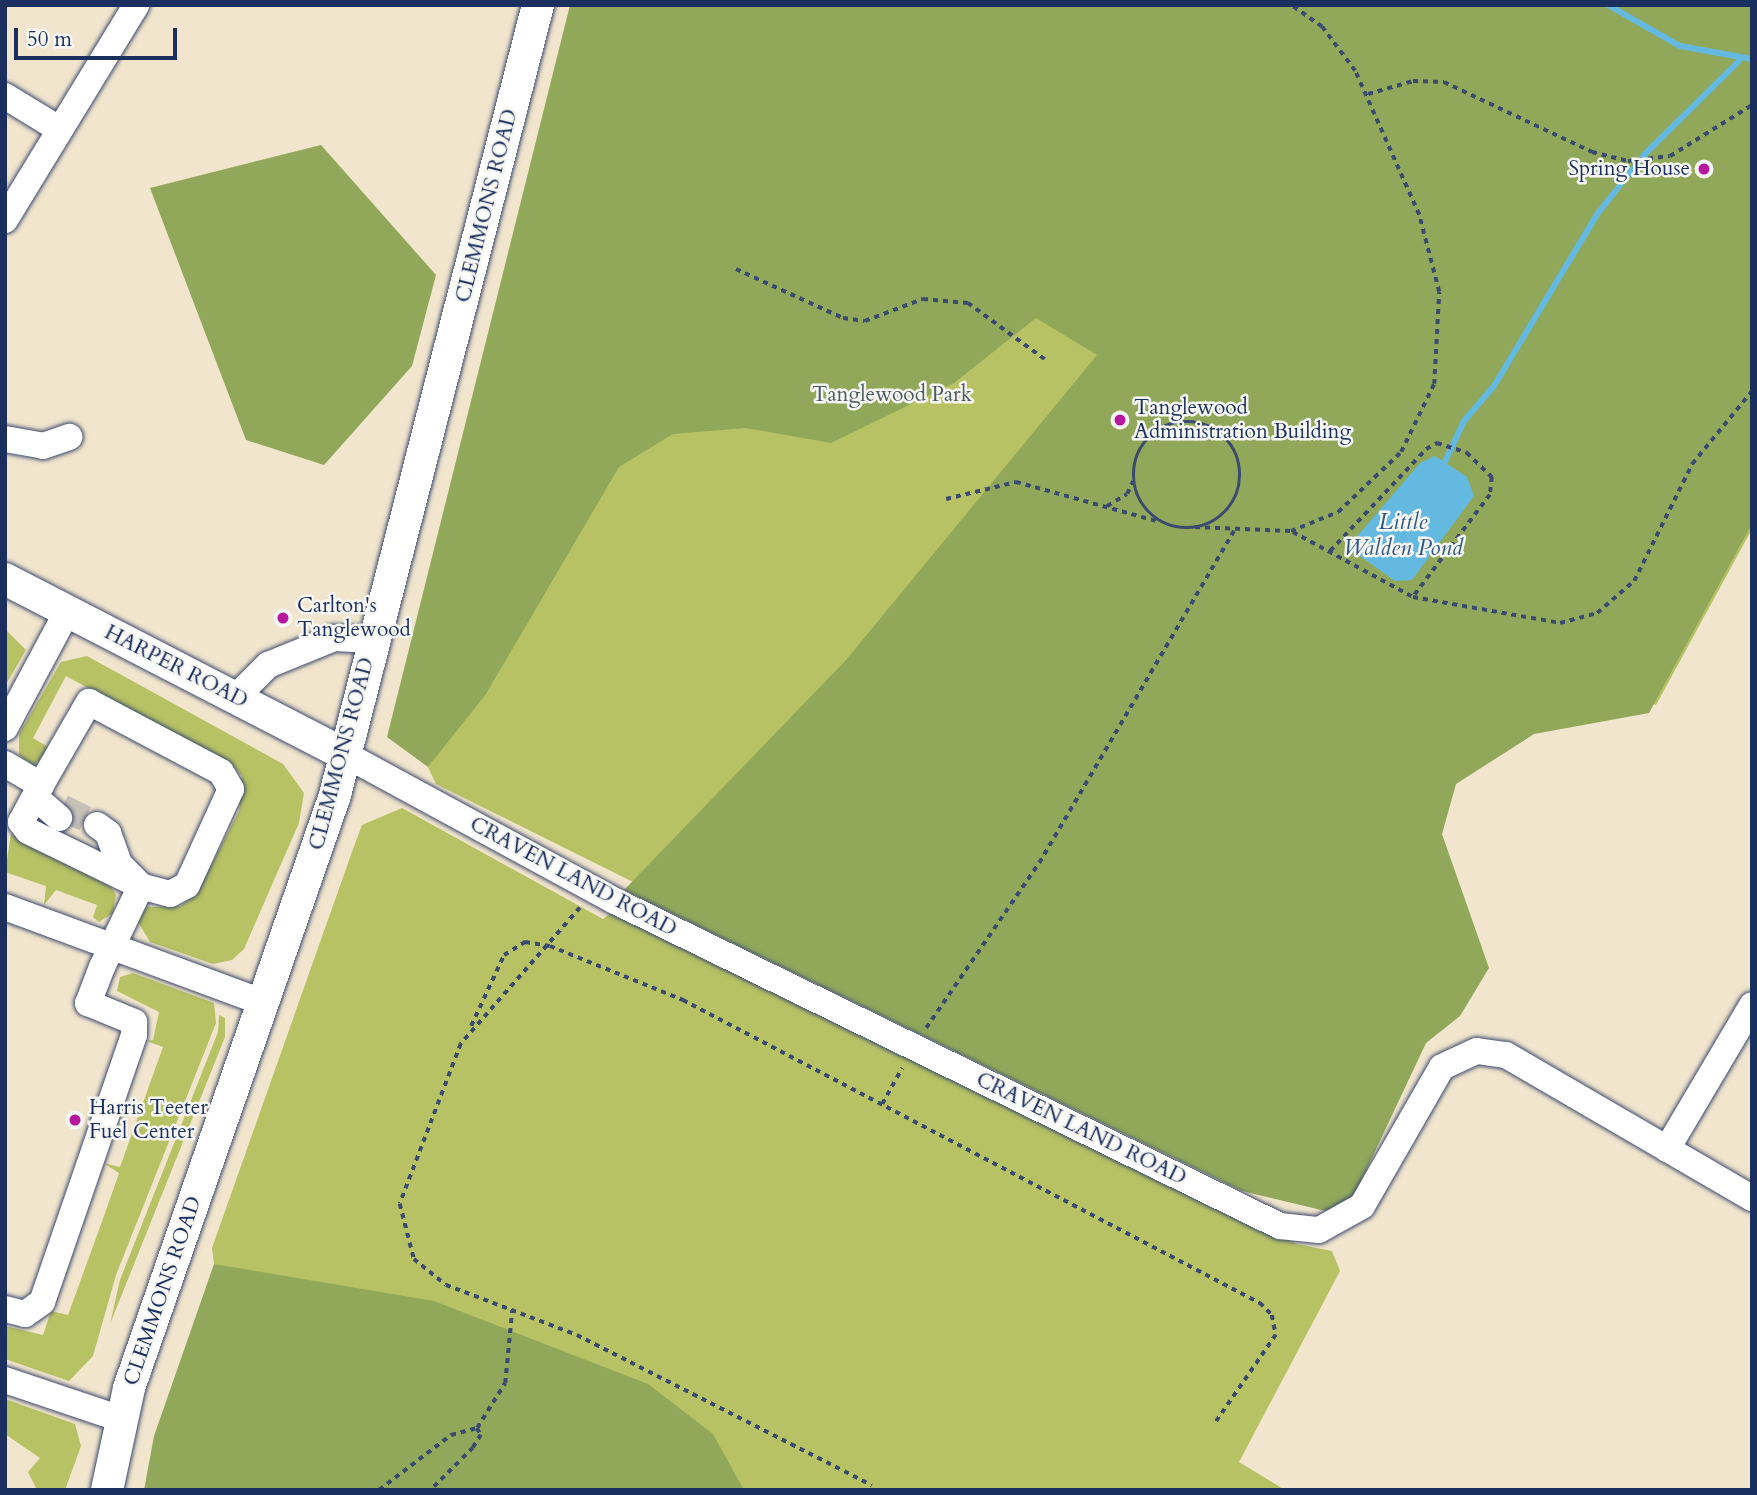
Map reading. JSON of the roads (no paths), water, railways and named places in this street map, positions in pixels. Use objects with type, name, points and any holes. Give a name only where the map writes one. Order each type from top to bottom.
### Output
[{"type":"main road","name":"CLEMMONS ROAD","points":[[107,1490],[121,1419],[346,755],[373,640],[538,5]]},
{"type":"main road","name":"HARPER ROAD","points":[[5,579],[346,755]]},
{"type":"street","points":[[5,220],[136,5]]},
{"type":"street","points":[[5,96],[59,130]]},
{"type":"street","points":[[5,439],[43,446],[69,437]]},
{"type":"street","points":[[5,728],[68,612]]},
{"type":"street","points":[[235,698],[268,665],[334,638],[373,640]]},
{"type":"street","points":[[89,702],[227,778],[228,804],[187,885],[176,894],[141,886],[28,831],[21,822],[89,702]]},
{"type":"street","name":"CRAVEN LAND ROAD","points":[[346,755],[593,889],[914,1048],[1300,1230],[1338,1224],[1362,1206],[1442,1067],[1477,1051],[1506,1055],[1752,1199]]},
{"type":"street","points":[[5,764],[58,818]]},
{"type":"street","points":[[90,834],[108,833],[119,864],[141,886]]},
{"type":"street","points":[[5,1309],[25,1314],[42,1302],[134,1035],[134,1022],[88,1003],[141,886]]},
{"type":"street","points":[[5,907],[114,945],[264,1003]]},
{"type":"street","points":[[1667,1149],[1752,1005]]},
{"type":"street","points":[[5,1380],[121,1419]]},
{"type":"water","name":"Little Walden Pond","points":[[1435,456],[1467,477],[1474,496],[1412,580],[1395,581],[1353,551],[1354,540],[1420,463]]},
{"type":"waterway","points":[[1608,5],[1680,46],[1752,59]]},
{"type":"waterway","points":[[1444,464],[1464,421],[1494,386],[1598,213],[1645,154],[1739,61]]},
{"type":"tunnel","points":[[62,807],[97,825]]},
{"type":"place","name":"Spring House","points":[[1704,169]]},
{"type":"place","name":"Tanglewood Administration Building","points":[[1120,420]]},
{"type":"place","name":"Carlton's Tanglewood","points":[[283,618]]},
{"type":"place","name":"Harris Teeter Fuel Center","points":[[75,1120]]},
{"type":"park label","name":"Tanglewood Park","points":[[892,395]]}]
